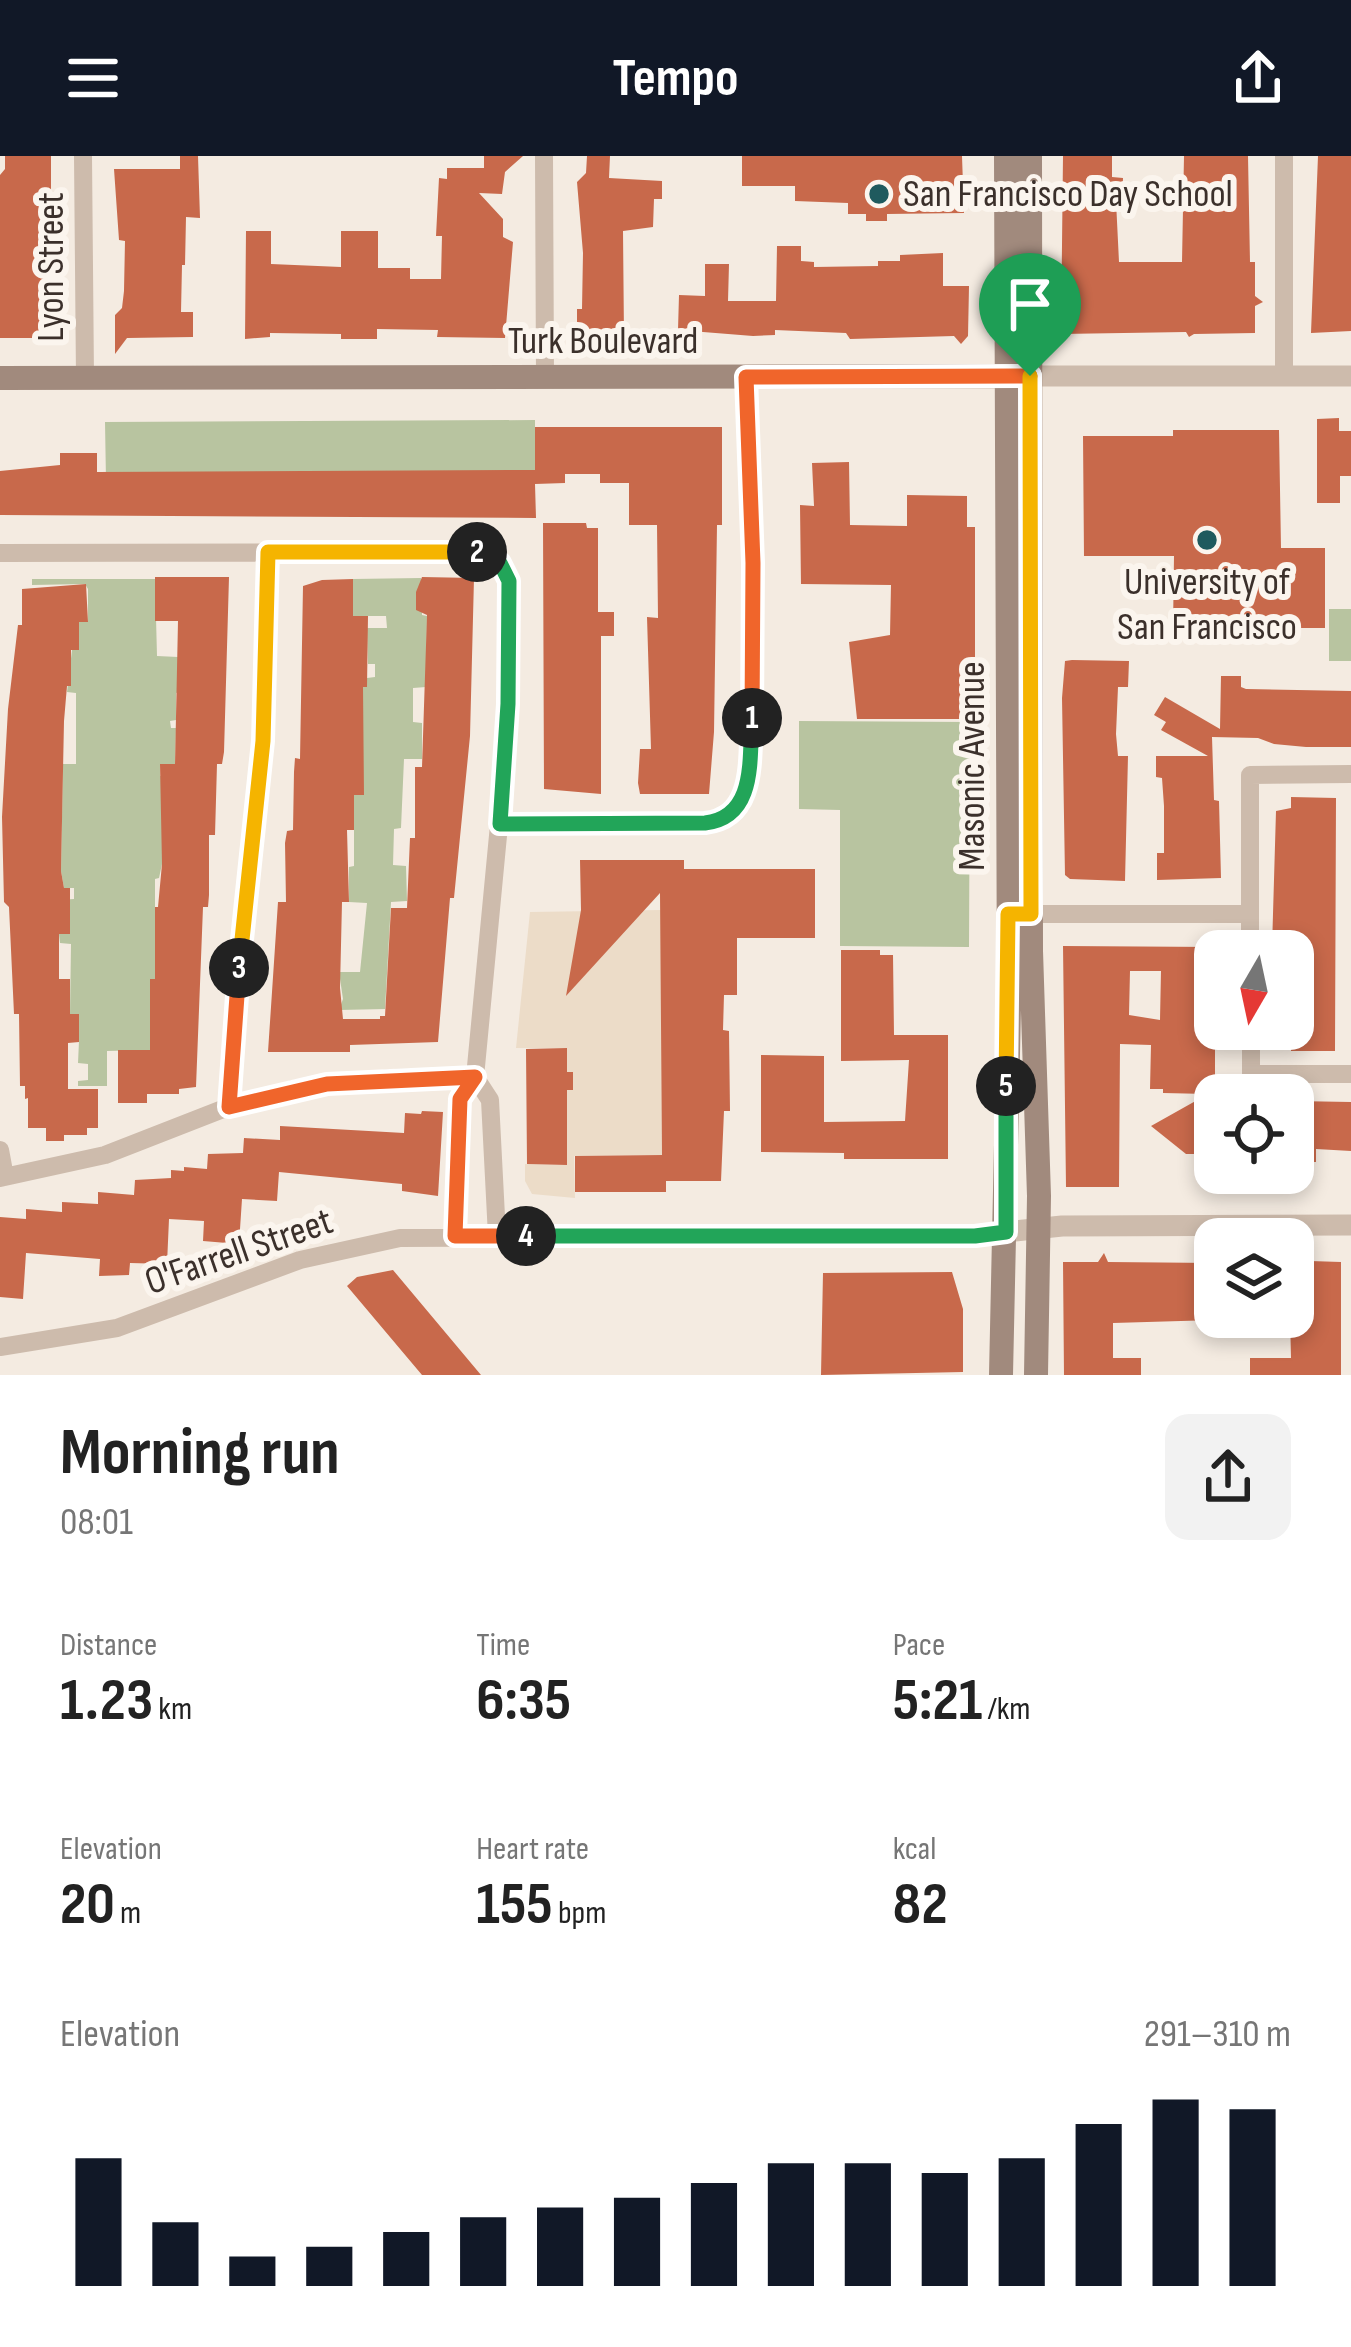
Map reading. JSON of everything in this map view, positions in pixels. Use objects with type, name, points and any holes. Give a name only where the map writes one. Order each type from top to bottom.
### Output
[{"type":"main road","name":"Masonic Avenue","points":[[1006,156],[1019,376]]},
{"type":"main road","name":"Masonic Avenue","points":[[1001,1375],[1020,914],[1019,376],[1030,156]]},
{"type":"main road","name":"Turk Boulevard","points":[[0,379],[1019,376]]},
{"type":"main road","name":"Masonic Avenue","points":[[1020,914],[1038,1228],[1036,1375]]},
{"type":"street","name":"Lyon Street","points":[[83,156],[85,378]]},
{"type":"street","points":[[544,156],[544,377]]},
{"type":"street","points":[[1284,156],[1284,376]]},
{"type":"street","name":"Turk Boulevard","points":[[1019,376],[1351,376]]},
{"type":"street","points":[[500,824],[705,823],[741,805],[747,787],[753,678],[746,377]]},
{"type":"street","points":[[229,1107],[263,741],[268,552]]},
{"type":"street","points":[[0,553],[479,552],[500,563],[509,581],[510,628],[500,824],[475,1077],[460,1099],[455,1236]]},
{"type":"street","points":[[1250,930],[1250,775],[1351,774]]},
{"type":"street","points":[[1020,914],[1250,914]]},
{"type":"street","points":[[1251,1050],[1251,1074],[1351,1074]]},
{"type":"street","points":[[0,1150],[3,1178],[105,1155],[229,1107],[327,1084],[475,1077]]},
{"type":"street","points":[[475,1077],[490,1100],[497,1236]]},
{"type":"street","points":[[1006,1232],[1351,1225]]},
{"type":"street","name":"O'Farrell Street","points":[[0,1347],[117,1328],[333,1251],[400,1238],[1006,1232]]},
{"type":"green space","points":[[535,420],[535,470],[106,481],[105,422]]},
{"type":"green space","points":[[421,578],[422,615],[427,616],[426,687],[413,688],[413,722],[422,723],[422,759],[404,759],[401,828],[394,829],[393,865],[406,866],[407,901],[391,902],[385,1009],[339,1010],[343,999],[339,972],[360,972],[367,903],[349,902],[349,867],[354,866],[363,687],[367,687],[367,678],[375,677],[375,664],[368,664],[367,628],[387,628],[386,616],[353,616],[353,579]]},
{"type":"green space","points":[[32,579],[155,579],[157,656],[178,657],[180,692],[176,693],[176,720],[170,721],[171,728],[176,728],[175,764],[160,765],[160,776],[170,777],[162,864],[155,879],[150,1050],[107,1051],[107,1086],[78,1086],[78,1081],[88,1080],[88,1064],[78,1063],[79,1041],[70,1014],[71,944],[60,943],[59,934],[70,934],[70,913],[57,900],[74,899],[74,888],[64,888],[61,871],[63,764],[76,764],[76,693],[67,692],[72,650],[79,649],[79,622],[88,621],[88,589],[85,584],[32,585]]},
{"type":"green space","points":[[1329,609],[1351,609],[1351,661],[1329,661]]},
{"type":"green space","points":[[799,721],[970,722],[969,947],[840,946],[840,810],[799,809]]},
{"type":"shaded area","points":[[661,910],[662,1155],[574,1156],[575,1198],[532,1194],[525,1181],[525,1164],[567,1165],[567,1090],[573,1089],[573,1073],[567,1072],[566,1048],[516,1048],[530,912]]},
{"type":"building","points":[[5,156],[51,156],[51,249],[49,265],[45,265],[45,296],[51,296],[51,338],[0,338],[0,175]]},
{"type":"building","points":[[180,156],[198,156],[200,218],[186,217],[182,265],[181,312],[193,312],[193,337],[127,338],[115,354],[125,241],[119,240],[114,169],[180,169]]},
{"type":"building","points":[[484,156],[523,156],[505,172],[502,194],[479,193],[503,219],[503,237],[513,242],[505,338],[437,337],[438,330],[377,329],[377,339],[270,333],[270,337],[245,339],[246,231],[271,231],[271,264],[341,267],[341,231],[378,231],[378,268],[410,268],[410,279],[441,279],[442,236],[436,236],[439,178],[447,179],[447,168],[484,168]]},
{"type":"building","points":[[587,156],[610,156],[609,178],[662,181],[662,199],[654,199],[653,227],[623,231],[624,337],[577,336],[583,253],[577,182],[586,173]]},
{"type":"building","name":"San Francisco Day School","points":[[742,156],[962,156],[964,213],[887,214],[887,221],[866,221],[866,214],[848,214],[848,203],[795,201],[795,186],[742,186]]},
{"type":"building","points":[[1063,156],[1112,156],[1112,177],[1123,178],[1122,202],[1116,201],[1119,262],[1182,262],[1184,156],[1248,156],[1250,262],[1255,262],[1255,296],[1263,302],[1255,306],[1255,333],[1189,337],[1186,332],[1061,334]]},
{"type":"building","points":[[1318,156],[1351,156],[1351,331],[1311,333]]},
{"type":"building","points":[[777,246],[801,246],[801,261],[814,262],[814,267],[878,266],[878,261],[900,261],[900,255],[943,253],[943,286],[969,286],[968,336],[961,344],[954,336],[850,339],[846,333],[775,330],[775,335],[753,336],[678,330],[679,295],[705,296],[705,264],[729,264],[728,301],[776,301]]},
{"type":"building","points":[[1339,418],[1339,431],[1351,431],[1351,476],[1340,476],[1340,503],[1317,503],[1317,419]]},
{"type":"building","points":[[535,427],[722,427],[709,794],[640,794],[640,749],[651,749],[647,617],[658,618],[657,525],[629,525],[629,483],[600,483],[600,474],[565,474],[565,483],[535,484],[536,518],[0,515],[0,471],[60,465],[60,453],[97,453],[97,472],[535,470]]},
{"type":"building","points":[[1173,430],[1279,430],[1281,548],[1325,548],[1325,628],[1173,628],[1174,556],[1084,556],[1083,436],[1173,436]]},
{"type":"building","points":[[849,462],[850,525],[907,526],[907,495],[967,496],[967,527],[975,527],[975,719],[857,719],[849,642],[890,635],[891,585],[801,584],[800,505],[814,506],[812,463]]},
{"type":"building","points":[[543,523],[586,523],[587,528],[598,528],[598,612],[614,612],[614,636],[601,636],[601,794],[544,789]]},
{"type":"building","points":[[155,577],[229,577],[224,752],[222,764],[217,764],[215,835],[209,835],[196,1087],[179,1089],[179,1094],[147,1094],[147,1103],[118,1103],[118,1050],[150,1050],[150,979],[155,979],[155,907],[162,864],[160,764],[175,764],[178,621],[155,621]]},
{"type":"building","points":[[422,577],[474,578],[470,736],[438,1042],[350,1045],[350,1052],[268,1052],[278,902],[286,902],[285,843],[287,831],[293,830],[295,758],[300,759],[303,586],[353,579],[353,616],[368,616],[364,795],[354,795],[354,830],[347,830],[349,902],[342,902],[340,988],[343,1019],[380,1019],[385,1016],[391,908],[407,908],[410,838],[415,838],[415,767],[422,767],[427,615],[416,610],[416,592]]},
{"type":"building","points":[[86,584],[88,622],[79,622],[79,650],[71,650],[64,721],[61,871],[64,888],[70,888],[70,934],[59,934],[59,979],[70,979],[70,1014],[79,1014],[79,1042],[68,1043],[68,1089],[98,1089],[98,1128],[87,1128],[87,1135],[64,1135],[64,1141],[46,1141],[46,1128],[28,1128],[28,1098],[25,1086],[20,1086],[19,1014],[14,1014],[9,907],[4,902],[2,817],[8,709],[18,625],[22,625],[22,589]]},
{"type":"building","points":[[1065,661],[1129,661],[1128,687],[1118,687],[1116,734],[1118,756],[1128,756],[1125,881],[1065,875],[1062,698]]},
{"type":"building","points":[[1221,676],[1241,676],[1241,687],[1246,689],[1351,691],[1351,747],[1212,737],[1221,878],[1157,880],[1157,853],[1164,853],[1164,806],[1156,756],[1208,756],[1161,730],[1166,722],[1154,715],[1165,697],[1220,729]]},
{"type":"building","points":[[1291,797],[1336,798],[1335,1051],[1291,1051],[1314,1050],[1314,930],[1273,930],[1276,811],[1291,808]]},
{"type":"building","points":[[580,860],[684,860],[684,869],[815,869],[815,938],[737,938],[737,995],[724,995],[730,1111],[724,1111],[721,1181],[666,1181],[666,1192],[575,1192],[575,1156],[662,1155],[660,893],[566,996],[581,910]]},
{"type":"building","points":[[1063,946],[1194,947],[1194,1050],[1215,1050],[1215,1074],[1194,1074],[1194,1094],[1150,1089],[1151,1045],[1120,1044],[1119,1187],[1066,1187]],"holes":[[[1130,971],[1161,971],[1160,1020],[1129,1015]]]},
{"type":"building","points":[[841,950],[880,950],[880,955],[893,955],[894,1035],[948,1035],[948,1159],[844,1159],[844,1153],[761,1152],[761,1055],[824,1056],[824,1122],[905,1121],[909,1060],[841,1061]]},
{"type":"building","points":[[567,1048],[573,1090],[567,1090],[567,1165],[527,1164],[526,1049]]},
{"type":"building","points":[[1314,1101],[1351,1102],[1351,1151],[1316,1149],[1316,1162]]},
{"type":"building","points":[[1194,1102],[1194,1154],[1186,1154],[1151,1126]]},
{"type":"building","points":[[443,1112],[438,1196],[402,1191],[402,1184],[279,1172],[277,1201],[242,1199],[239,1244],[203,1241],[204,1221],[169,1219],[167,1264],[130,1263],[129,1275],[99,1276],[100,1259],[26,1253],[23,1299],[0,1297],[0,1217],[26,1219],[26,1209],[62,1212],[62,1202],[98,1204],[98,1192],[134,1195],[135,1180],[171,1178],[171,1170],[184,1171],[184,1167],[207,1169],[208,1154],[243,1153],[244,1138],[280,1140],[280,1126],[404,1133],[405,1113]]},
{"type":"building","points":[[1104,1253],[1108,1262],[1194,1263],[1194,1321],[1113,1323],[1113,1358],[1141,1358],[1141,1375],[1064,1375],[1063,1262],[1098,1262]]},
{"type":"building","points":[[1314,1261],[1341,1262],[1341,1375],[1250,1375],[1250,1358],[1291,1358],[1291,1338],[1314,1338]]},
{"type":"building","points":[[393,1270],[481,1375],[422,1375],[347,1286],[357,1277]]},
{"type":"building","points":[[952,1272],[963,1309],[963,1372],[821,1375],[823,1273]]},
{"type":"place","name":"San Francisco Day School","points":[[879,194]]},
{"type":"place","name":"University of San Francisco","points":[[1207,540]]},
{"type":"route","points":[[1030,376],[1031,914],[1008,914],[1006,1232],[975,1236],[455,1236],[460,1099],[475,1077],[327,1084],[229,1107],[263,741],[268,552],[479,552],[500,563],[509,581],[510,628],[500,824],[716,822],[731,814],[745,797],[750,751],[754,602],[746,377],[1030,376]]}]
